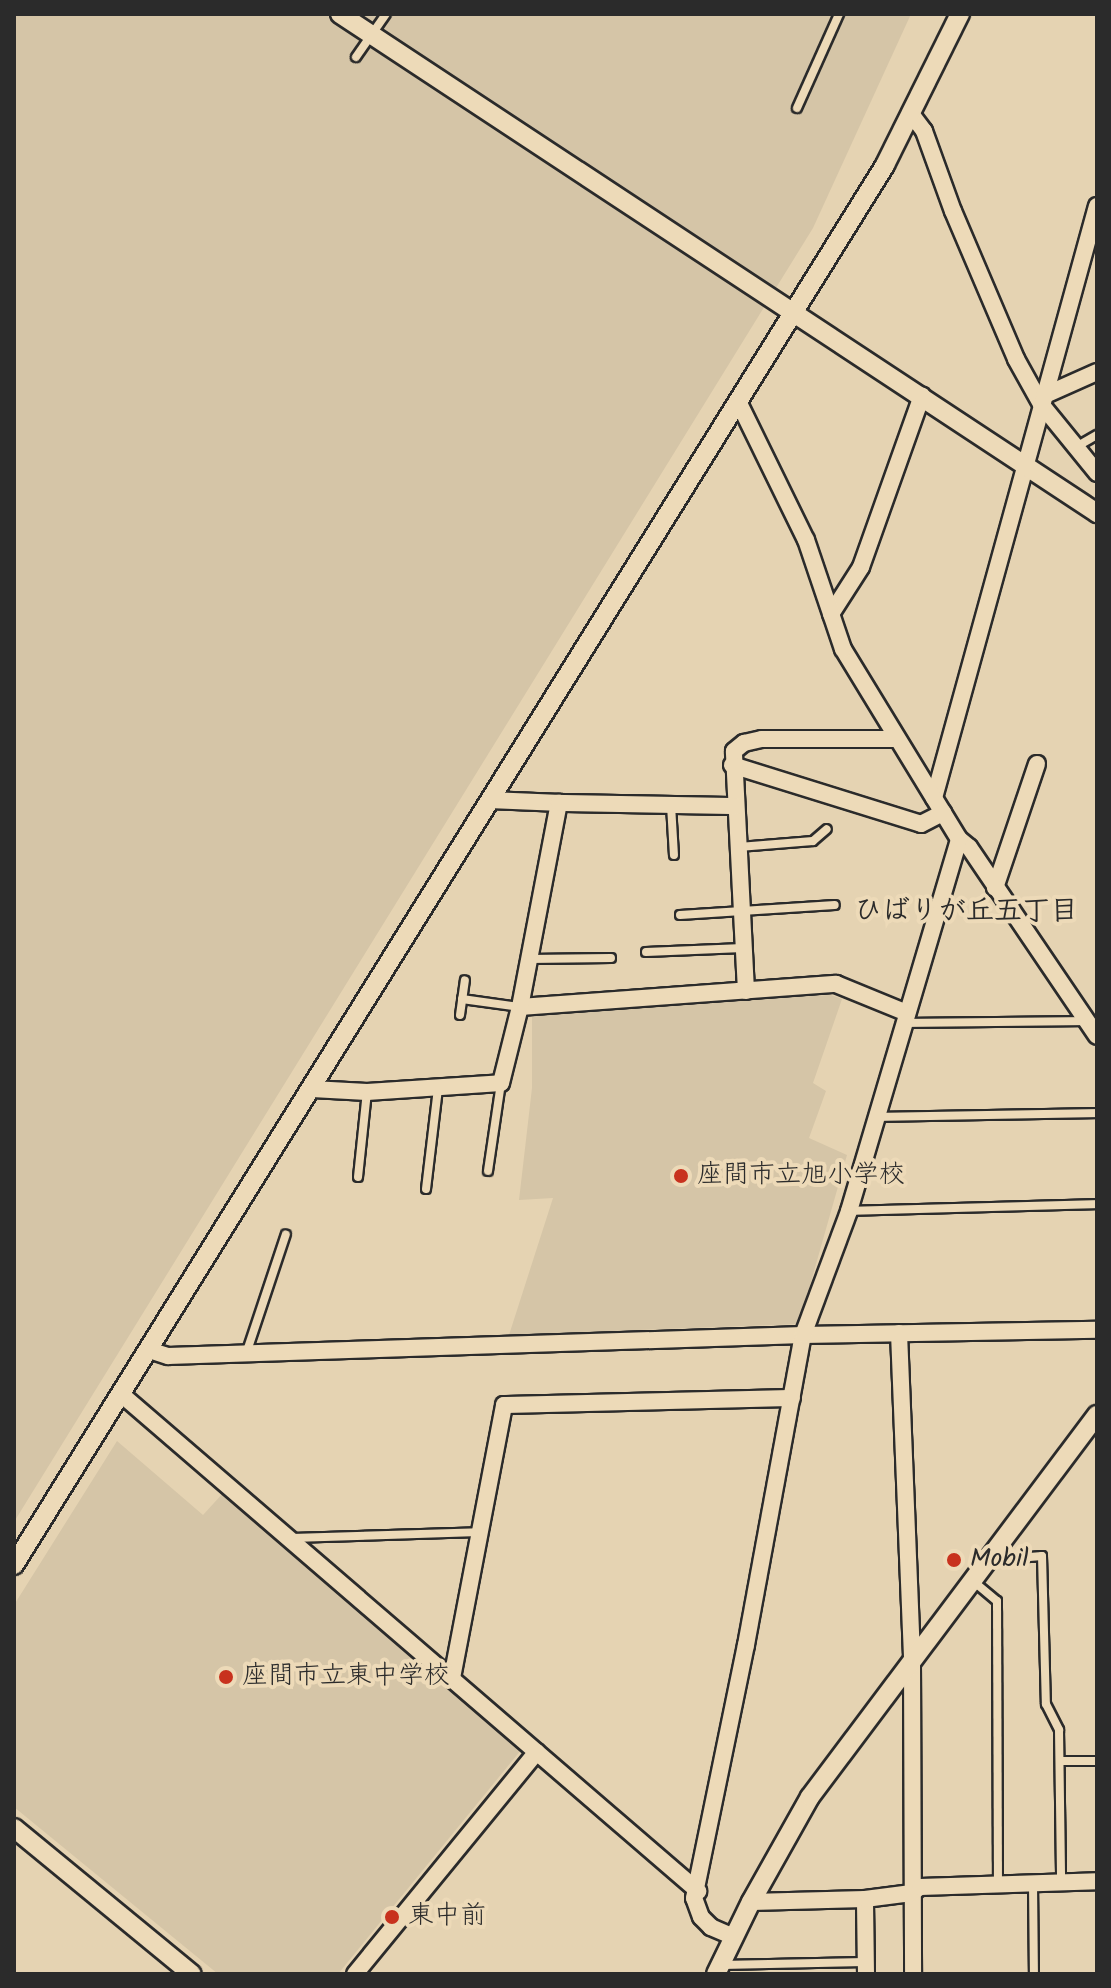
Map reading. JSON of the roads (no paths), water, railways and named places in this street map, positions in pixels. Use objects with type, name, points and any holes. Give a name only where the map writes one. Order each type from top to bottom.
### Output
[{"type":"street","points":[[340,14],[1097,513]]},
{"type":"street","points":[[14,1565],[795,313],[912,115],[960,14]]},
{"type":"street","points":[[912,115],[924,131],[958,225],[1016,359],[1042,400],[1097,473]]},
{"type":"street","points":[[732,765],[921,824],[938,806],[1042,400],[1097,206]]},
{"type":"street","points":[[1081,263],[1097,256]]},
{"type":"street","points":[[1042,400],[1097,372]]},
{"type":"street","points":[[831,614],[861,567],[922,396]]},
{"type":"street","points":[[739,403],[806,540],[843,649],[959,839],[969,847],[1097,1036]]},
{"type":"street","points":[[746,991],[732,765],[734,751],[744,743],[762,739],[896,739]]},
{"type":"street","points":[[995,888],[1037,764]]},
{"type":"street","points":[[491,800],[736,806]]},
{"type":"street","points":[[312,1089],[367,1092],[501,1083],[520,1007],[559,803]]},
{"type":"street","points":[[734,1937],[711,1927],[701,1917],[694,1898],[698,1891],[803,1335],[849,1211],[959,839]]},
{"type":"street","points":[[520,1007],[836,984],[905,1018]]},
{"type":"street","points":[[149,1350],[168,1356],[803,1335],[1097,1330]]},
{"type":"street","points":[[899,1333],[912,1663],[913,1974]]},
{"type":"street","points":[[121,1394],[698,1891]]},
{"type":"street","points":[[452,1678],[504,1405],[792,1398]]},
{"type":"street","points":[[718,1969],[751,1902],[810,1797],[1097,1415]]},
{"type":"street","points":[[355,1974],[537,1752]]},
{"type":"street","points":[[14,1828],[192,1974]]},
{"type":"street","points":[[751,1902],[865,1899],[912,1893],[920,1887],[1097,1881]]},
{"type":"street","points":[[865,1899],[866,1968]]},
{"type":"lane","points":[[356,57],[386,14]]},
{"type":"lane","points":[[797,108],[839,14]]},
{"type":"lane","points":[[1076,447],[1097,435]]},
{"type":"lane","points":[[671,804],[674,855]]},
{"type":"lane","points":[[738,847],[813,841],[827,829]]},
{"type":"lane","points":[[680,915],[835,905]]},
{"type":"lane","points":[[646,952],[743,948]]},
{"type":"lane","points":[[529,959],[611,958]]},
{"type":"lane","points":[[460,1015],[465,980]]},
{"type":"lane","points":[[462,999],[520,1007]]},
{"type":"lane","points":[[905,1018],[1087,1021]]},
{"type":"lane","points":[[488,1171],[501,1083]]},
{"type":"lane","points":[[426,1189],[438,1087]]},
{"type":"lane","points":[[358,1177],[367,1092]]},
{"type":"lane","points":[[876,1117],[1097,1113]]},
{"type":"lane","points":[[849,1211],[1097,1204]]},
{"type":"lane","points":[[246,1354],[286,1234]]},
{"type":"lane","points":[[289,1538],[479,1532]]},
{"type":"lane","points":[[988,1560],[1042,1556],[1046,1704],[1059,1730],[1061,1883]]},
{"type":"lane","points":[[972,1581],[997,1601],[998,1885]]},
{"type":"lane","points":[[1060,1761],[1097,1761]]},
{"type":"lane","points":[[1033,1884],[1034,1974]]},
{"type":"lane","points":[[718,1969],[866,1968]]},
{"type":"place","name":"座間市立旭小学校","points":[[681,1176]]},
{"type":"place","name":"Mobil","points":[[954,1560]]},
{"type":"place","name":"座間市立東中学校","points":[[226,1677]]},
{"type":"place","name":"東中前","points":[[392,1917]]},
{"type":"district","name":"ひばりが丘五丁目","points":[[966,912]]}]
